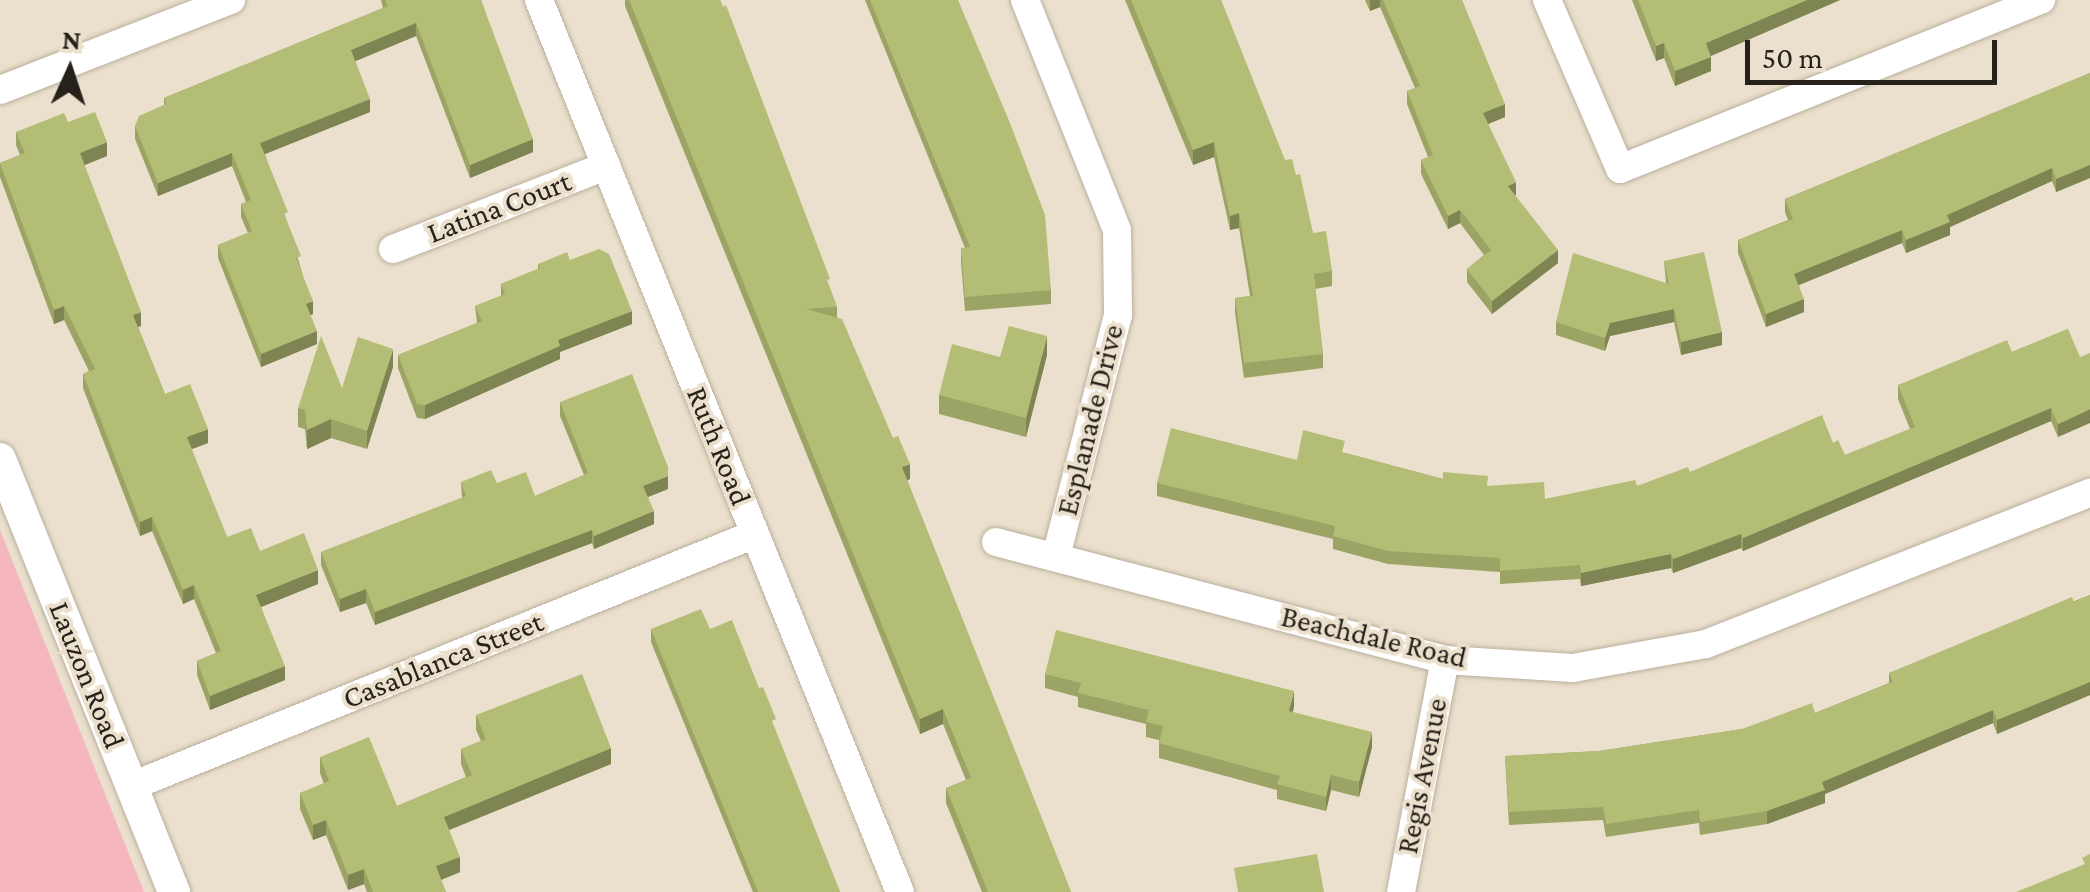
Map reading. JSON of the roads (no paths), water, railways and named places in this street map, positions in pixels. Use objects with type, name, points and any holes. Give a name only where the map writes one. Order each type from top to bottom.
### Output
[{"type":"street","points":[[0,90],[231,0]]},
{"type":"street","name":"Ruth Road","points":[[539,0],[900,892]]},
{"type":"street","name":"Esplanade Drive","points":[[1026,0],[1118,230],[1118,316],[1056,557]]},
{"type":"street","points":[[1547,0],[1620,169],[2041,0]]},
{"type":"street","name":"Latina Court","points":[[393,249],[606,166]]},
{"type":"street","name":"Lauzon Road","points":[[0,459],[174,892]]},
{"type":"street","name":"Beachdale Road","points":[[996,542],[1445,660],[1573,668],[1706,644],[2090,493]]},
{"type":"street","name":"Casablanca Street","points":[[132,786],[755,534]]},
{"type":"street","name":"Regis Avenue","points":[[1402,892],[1445,660]]}]
